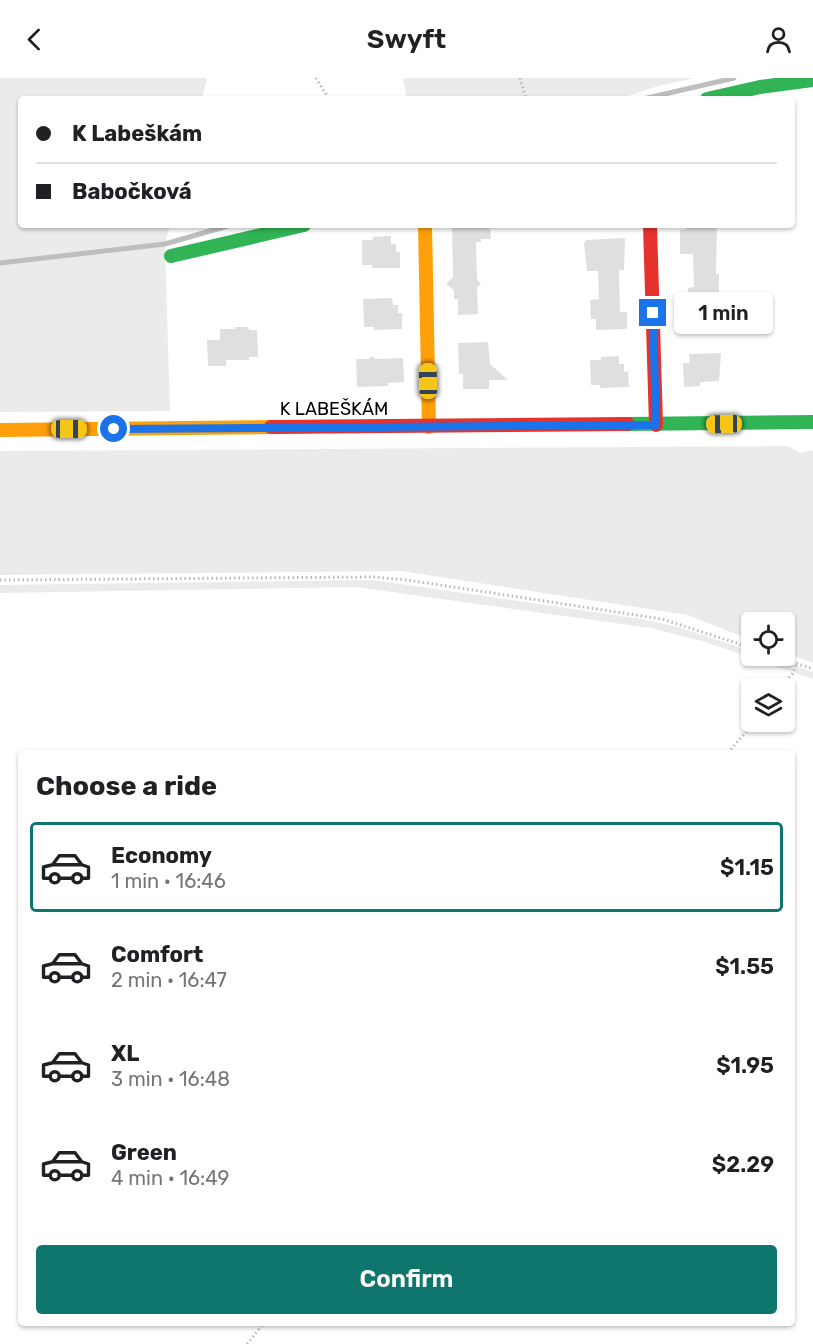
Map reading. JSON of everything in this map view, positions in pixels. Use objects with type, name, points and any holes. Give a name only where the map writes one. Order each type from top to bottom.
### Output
[{"type":"street","points":[[720,96],[760,87],[813,80]]},
{"type":"street","points":[[171,256],[291,228]]},
{"type":"street","points":[[424,228],[429,427]]},
{"type":"street","points":[[650,228],[656,425]]},
{"type":"street","name":"K LABEŠKÁM","points":[[0,430],[813,422]]},
{"type":"path","points":[[316,78],[327,96]]},
{"type":"path","points":[[520,78],[525,96]]},
{"type":"path","points":[[0,580],[374,576],[407,579],[663,619],[741,644]]},
{"type":"path","points":[[789,678],[797,663],[813,669]]},
{"type":"path","points":[[730,750],[745,732]]},
{"type":"path","points":[[247,1344],[262,1326]]},
{"type":"shaded area","points":[[0,78],[207,78],[203,96],[18,96],[18,228],[169,228],[165,244],[170,411],[0,412]]},
{"type":"shaded area","points":[[403,78],[695,78],[658,86],[628,96],[406,96]]},
{"type":"shaded area","points":[[788,446],[800,453],[813,450],[813,663],[795,656],[795,612],[741,612],[741,636],[688,615],[401,571],[0,575],[0,451]]},
{"type":"shaded area","points":[[373,580],[642,619],[678,627],[741,648],[741,654],[651,628],[356,587],[0,593],[0,585]]},
{"type":"shaded area","points":[[775,666],[795,666],[813,672],[813,679]]},
{"type":"building","points":[[452,228],[490,228],[491,239],[481,239],[481,242],[476,242],[477,280],[481,284],[477,287],[478,314],[458,315],[458,299],[454,299],[454,290],[446,284],[453,277]]},
{"type":"building","points":[[686,228],[717,228],[716,274],[719,274],[719,325],[698,326],[698,320],[682,321],[681,297],[688,297],[688,288],[694,287],[693,254],[680,254],[680,230],[686,230]]},
{"type":"building","points":[[391,236],[391,244],[396,244],[396,252],[400,252],[400,268],[372,268],[372,265],[362,265],[362,240]]},
{"type":"building","points":[[625,238],[624,270],[619,270],[620,312],[627,312],[627,329],[596,330],[596,319],[591,319],[590,300],[599,299],[598,271],[587,271],[584,243],[586,240]]},
{"type":"building","points":[[392,298],[393,305],[398,305],[398,313],[402,313],[402,329],[374,330],[374,327],[364,327],[363,299]]},
{"type":"building","points":[[235,327],[257,330],[258,357],[249,357],[249,360],[226,360],[226,366],[208,366],[207,340],[220,340],[220,329],[235,329]]},
{"type":"building","points":[[488,342],[490,364],[508,380],[489,380],[489,389],[463,389],[463,374],[459,374],[458,343]]},
{"type":"building","points":[[721,353],[719,381],[700,382],[700,386],[684,387],[683,363],[690,363],[689,354]]},
{"type":"building","points":[[372,356],[376,359],[403,358],[404,382],[388,383],[388,386],[357,387],[356,359],[369,359]]},
{"type":"building","points":[[619,356],[619,364],[624,364],[624,372],[628,371],[629,387],[600,388],[600,385],[591,385],[590,360]]},
{"type":"waterway","points":[[656,96],[734,78]]},
{"type":"waterway","points":[[0,263],[165,244],[221,228]]},
{"type":"traffic: fast","points":[[720,96],[760,87],[813,80]]},
{"type":"traffic: fast","points":[[171,256],[291,228]]},
{"type":"traffic: fast","points":[[628,424],[813,422]]},
{"type":"traffic: slow","points":[[425,228],[429,427]]},
{"type":"traffic: slow","points":[[0,430],[271,427]]},
{"type":"traffic: jam","points":[[650,228],[656,425]]},
{"type":"traffic: jam","points":[[271,427],[628,424]]},
{"type":"route","points":[[114,429],[656,425],[653,313]]}]
